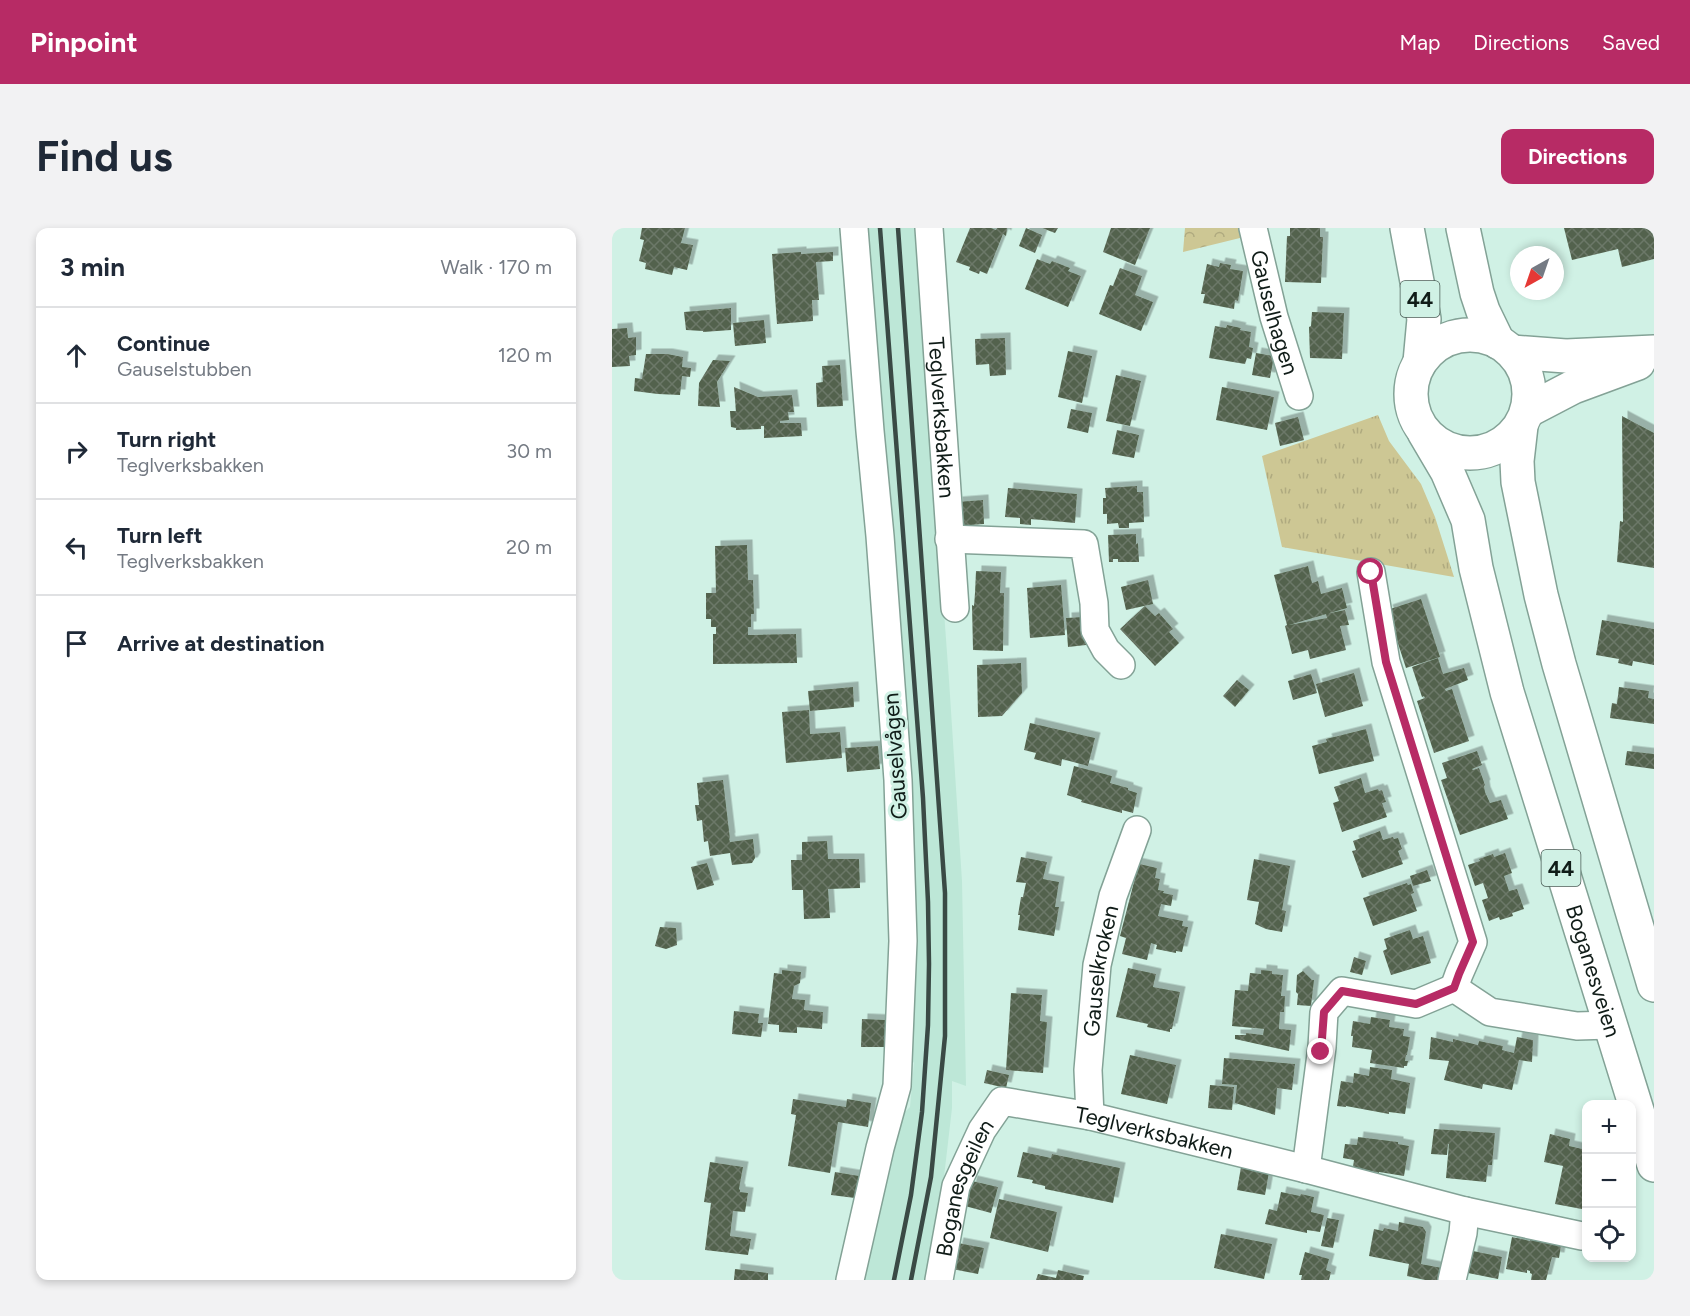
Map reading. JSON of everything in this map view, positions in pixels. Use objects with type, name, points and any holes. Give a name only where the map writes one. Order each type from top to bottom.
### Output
[{"type":"main road","name":"44","points":[[1407,228],[1424,319],[1420,362]]},
{"type":"main road","name":"44","points":[[1463,228],[1483,311],[1505,347],[1522,364],[1528,379],[1530,395],[1517,461],[1518,482],[1541,595],[1559,664],[1654,985]]},
{"type":"main road","name":"44","points":[[1424,432],[1415,416],[1411,398],[1412,379],[1420,362],[1430,350],[1443,341],[1458,336],[1479,335],[1505,347]]},
{"type":"main road","points":[[1505,347],[1566,356],[1654,352]]},
{"type":"main road","points":[[1424,432],[1440,446],[1460,453],[1482,453],[1510,438],[1524,418],[1573,387],[1654,357]]},
{"type":"main road","name":"Boganesveien","points":[[1424,432],[1447,471],[1468,520],[1476,568],[1507,692],[1654,1165]]},
{"type":"street","name":"Gauselvågen","points":[[850,1280],[880,1148],[897,1086],[903,941],[898,780],[854,228]]},
{"type":"street","name":"Teglverksbakken","points":[[929,228],[955,608]]},
{"type":"street","name":"Gauselhagen","points":[[1253,228],[1274,317],[1299,396]]},
{"type":"street","points":[[949,539],[1084,544],[1094,603],[1095,630],[1106,650],[1121,665]]},
{"type":"street","points":[[1306,1169],[1322,1047],[1324,1012],[1342,991],[1416,1004],[1454,988],[1473,942],[1386,662],[1371,572]]},
{"type":"street","name":"Gauselkroken","points":[[1090,1116],[1088,1070],[1096,965],[1113,896],[1137,830]]},
{"type":"street","points":[[1454,988],[1490,1012],[1577,1026],[1610,1025]]},
{"type":"street","name":"Teglverksbakken","points":[[1002,1101],[1090,1116],[1465,1211],[1582,1236]]},
{"type":"street","name":"Boganesgeilen","points":[[939,1280],[956,1186],[982,1130],[1002,1101]]},
{"type":"street","points":[[1452,1280],[1463,1233],[1465,1211]]},
{"type":"shaded area","points":[[865,228],[916,228],[962,881],[966,1086],[952,1081],[952,1108],[939,1220],[927,1280],[861,1280],[900,1117],[910,1107],[914,1063],[908,1056]]},
{"type":"green space","points":[[1185,228],[1241,228],[1244,237],[1183,252]]},
{"type":"green space","points":[[1378,415],[1389,441],[1421,484],[1435,517],[1454,577],[1282,547],[1262,456]]},
{"type":"building","points":[[642,228],[685,228],[681,243],[693,245],[687,270],[674,267],[672,275],[645,269],[646,263],[639,261],[644,240],[640,239]]},
{"type":"building","points":[[970,228],[996,230],[1007,228],[1006,236],[1003,234],[987,274],[980,271],[979,274],[969,270],[970,267],[956,262]]},
{"type":"building","points":[[1026,228],[1042,235],[1035,253],[1019,246]]},
{"type":"building","points":[[1042,228],[1058,228],[1055,233]]},
{"type":"building","points":[[1111,228],[1150,228],[1135,265],[1103,252]]},
{"type":"building","points":[[1290,228],[1320,228],[1320,237],[1323,237],[1321,283],[1285,282],[1287,236],[1290,236]]},
{"type":"building","points":[[1564,228],[1654,228],[1654,259],[1622,267],[1618,249],[1572,260]]},
{"type":"building","points":[[801,252],[801,254],[833,252],[833,261],[816,262],[819,300],[812,300],[813,321],[777,324],[772,254]]},
{"type":"building","points":[[1037,259],[1050,264],[1052,261],[1070,268],[1068,271],[1081,276],[1068,307],[1025,289]]},
{"type":"building","points":[[1220,263],[1231,265],[1230,269],[1243,271],[1238,301],[1235,300],[1234,309],[1203,303],[1205,294],[1201,294],[1207,264],[1219,267]]},
{"type":"building","points":[[1120,268],[1142,276],[1135,295],[1153,302],[1141,331],[1099,314],[1110,285],[1113,286]]},
{"type":"building","points":[[731,308],[731,330],[703,332],[686,330],[684,312]]},
{"type":"building","points":[[1312,312],[1344,313],[1342,359],[1310,358],[1309,327]]},
{"type":"building","points":[[764,320],[766,343],[735,346],[733,323]]},
{"type":"building","points":[[1227,325],[1251,332],[1249,347],[1253,348],[1251,359],[1247,358],[1245,364],[1209,358],[1215,326],[1226,328]]},
{"type":"building","points":[[627,328],[628,338],[636,337],[636,355],[629,356],[630,366],[612,367],[612,329]]},
{"type":"building","points":[[1005,338],[1006,375],[990,376],[989,364],[976,365],[975,339]]},
{"type":"building","points":[[1068,351],[1092,356],[1082,403],[1058,397]]},
{"type":"building","points":[[1256,353],[1274,356],[1270,378],[1252,375]]},
{"type":"building","points":[[646,354],[683,357],[682,367],[691,368],[690,377],[682,376],[680,395],[634,391],[635,378],[642,379]]},
{"type":"building","points":[[713,360],[730,361],[717,382],[720,407],[698,406],[699,383]]},
{"type":"building","points":[[840,365],[843,406],[817,407],[816,383],[823,382],[822,366]]},
{"type":"building","points":[[1116,375],[1141,381],[1130,426],[1106,421]]},
{"type":"building","points":[[734,387],[758,397],[792,395],[794,412],[788,412],[789,420],[780,421],[780,423],[801,423],[802,436],[764,438],[764,426],[761,426],[761,429],[736,430],[731,427],[730,411],[736,411]]},
{"type":"building","points":[[1222,387],[1274,397],[1267,430],[1216,420]]},
{"type":"building","points":[[1071,409],[1092,413],[1088,433],[1067,428]]},
{"type":"building","points":[[1622,416],[1654,433],[1654,568],[1617,562],[1620,521],[1623,522]]},
{"type":"building","points":[[1298,417],[1304,440],[1280,446],[1275,423]]},
{"type":"building","points":[[1117,430],[1139,435],[1134,458],[1112,454]]},
{"type":"building","points":[[1137,486],[1137,492],[1143,492],[1144,522],[1129,523],[1129,528],[1119,528],[1118,523],[1107,524],[1107,514],[1103,514],[1105,488]]},
{"type":"building","points":[[1008,488],[1077,494],[1075,523],[1031,519],[1031,525],[1020,524],[1020,518],[1005,517]]},
{"type":"building","points":[[983,500],[984,524],[958,526],[957,502]]},
{"type":"building","points":[[1136,534],[1139,562],[1118,562],[1118,559],[1113,559],[1113,562],[1109,562],[1108,535]]},
{"type":"building","points":[[747,545],[748,580],[753,580],[754,614],[751,614],[751,627],[748,627],[748,635],[796,634],[797,663],[713,664],[713,634],[716,634],[716,627],[711,627],[711,619],[706,619],[706,593],[716,593],[715,546]]},
{"type":"building","points":[[1308,566],[1312,583],[1318,581],[1321,594],[1342,588],[1347,608],[1328,614],[1345,610],[1349,625],[1340,626],[1346,650],[1310,659],[1308,650],[1292,654],[1274,575]],"holes":[[[1326,614],[1327,618],[1289,625]]]},
{"type":"building","points":[[976,571],[1001,572],[1000,593],[1004,593],[1003,651],[973,650],[972,605],[974,606]]},
{"type":"building","points":[[1148,580],[1153,604],[1126,610],[1121,587]]},
{"type":"building","points":[[1061,585],[1065,635],[1030,638],[1027,588]]},
{"type":"building","points":[[1421,599],[1440,657],[1406,668],[1387,610]]},
{"type":"building","points":[[1145,606],[1155,616],[1159,613],[1173,629],[1169,632],[1179,643],[1155,666],[1120,629]]},
{"type":"building","points":[[1083,617],[1086,645],[1068,647],[1066,618]]},
{"type":"building","points":[[1602,620],[1654,629],[1654,665],[1633,661],[1632,666],[1618,663],[1619,659],[1596,655]]},
{"type":"building","points":[[1438,658],[1443,674],[1464,668],[1468,680],[1445,689],[1446,691],[1452,689],[1469,741],[1434,753],[1417,701],[1425,698],[1422,697],[1412,667]]},
{"type":"building","points":[[1021,663],[1022,693],[1002,716],[978,717],[977,665]]},
{"type":"building","points":[[1354,673],[1363,706],[1325,717],[1316,684]]},
{"type":"building","points":[[1311,674],[1317,693],[1293,700],[1288,681]]},
{"type":"building","points":[[1237,680],[1249,690],[1235,707],[1223,696]]},
{"type":"building","points":[[853,687],[854,707],[810,711],[808,691]]},
{"type":"building","points":[[1619,687],[1649,691],[1648,698],[1654,699],[1654,724],[1610,718],[1612,703],[1617,704]]},
{"type":"building","points":[[809,710],[810,734],[840,732],[842,758],[786,763],[782,712]]},
{"type":"building","points":[[1030,723],[1095,738],[1088,766],[1062,759],[1061,766],[1034,759],[1036,753],[1024,750]]},
{"type":"building","points":[[1366,729],[1374,761],[1319,774],[1312,746],[1327,742],[1326,739]]},
{"type":"building","points":[[878,746],[880,769],[847,772],[845,748]]},
{"type":"building","points":[[1477,751],[1482,765],[1472,769],[1479,768],[1490,803],[1501,800],[1508,819],[1460,835],[1441,780],[1447,778],[1442,763]]},
{"type":"building","points":[[1627,751],[1654,754],[1654,769],[1625,765]]},
{"type":"building","points":[[1074,766],[1112,776],[1110,783],[1137,793],[1133,813],[1122,810],[1122,813],[1081,802],[1082,800],[1067,795]]},
{"type":"building","points":[[1361,778],[1365,793],[1382,790],[1386,802],[1382,803],[1387,817],[1342,832],[1333,803],[1339,801],[1334,787]]},
{"type":"building","points":[[723,780],[730,842],[753,839],[755,858],[752,863],[732,865],[730,853],[710,856],[708,841],[704,842],[702,820],[697,821],[695,805],[699,805],[697,783]]},
{"type":"building","points":[[1380,831],[1383,840],[1398,838],[1402,849],[1398,851],[1403,864],[1362,878],[1352,851],[1356,850],[1353,841]]},
{"type":"building","points":[[827,841],[828,859],[859,859],[860,888],[828,889],[830,918],[804,919],[803,890],[792,890],[791,860],[802,860],[802,842]]},
{"type":"building","points":[[1505,853],[1512,873],[1504,876],[1509,891],[1517,889],[1524,909],[1512,913],[1513,916],[1500,920],[1499,917],[1489,921],[1482,900],[1488,898],[1483,883],[1475,886],[1468,865],[1493,854],[1494,857]]},
{"type":"building","points":[[1021,857],[1047,862],[1043,879],[1059,882],[1055,907],[1059,907],[1054,936],[1018,930],[1021,897],[1023,897],[1026,883],[1016,882]]},
{"type":"building","points":[[1254,859],[1290,866],[1282,910],[1286,911],[1282,932],[1255,924],[1259,902],[1247,900]]},
{"type":"building","points":[[707,863],[714,885],[697,890],[691,867]]},
{"type":"building","points":[[1135,863],[1157,868],[1155,878],[1160,879],[1158,890],[1173,895],[1171,906],[1161,904],[1158,916],[1183,921],[1182,926],[1188,927],[1182,952],[1156,949],[1157,945],[1151,943],[1147,960],[1122,954],[1126,938],[1120,936],[1135,878],[1132,877]]},
{"type":"building","points":[[1427,870],[1431,881],[1413,886],[1410,876]]},
{"type":"building","points":[[1407,883],[1411,884],[1414,893],[1411,894],[1417,911],[1373,926],[1363,898]]},
{"type":"building","points":[[660,927],[676,928],[677,945],[666,949],[655,946]]},
{"type":"building","points":[[1410,930],[1413,939],[1423,936],[1431,963],[1391,975],[1383,951],[1387,949],[1384,939]]},
{"type":"building","points":[[1354,957],[1366,961],[1362,975],[1350,972]]},
{"type":"building","points":[[1128,968],[1156,974],[1153,987],[1180,992],[1170,1032],[1147,1027],[1148,1024],[1116,1017]]},
{"type":"building","points":[[782,970],[801,972],[800,983],[794,986],[792,999],[805,1000],[804,1010],[823,1012],[822,1029],[797,1027],[797,1033],[779,1032],[779,1025],[768,1024],[774,973],[782,974]]},
{"type":"building","points":[[1261,970],[1283,975],[1281,996],[1285,996],[1284,1012],[1280,1012],[1279,1029],[1291,1030],[1289,1051],[1235,1039],[1235,1035],[1246,1035],[1246,1033],[1263,1035],[1264,1029],[1232,1026],[1235,990],[1248,991],[1250,973],[1261,974]]},
{"type":"building","points":[[1303,971],[1314,980],[1311,1006],[1297,1005],[1297,975]]},
{"type":"building","points":[[1011,993],[1042,995],[1040,1021],[1047,1022],[1043,1073],[1006,1070]]},
{"type":"building","points":[[734,1011],[759,1014],[758,1023],[763,1023],[761,1037],[732,1034]]},
{"type":"building","points":[[1371,1017],[1390,1020],[1389,1027],[1404,1029],[1403,1036],[1410,1037],[1405,1061],[1408,1061],[1407,1066],[1404,1068],[1370,1063],[1372,1050],[1352,1047],[1353,1021],[1370,1024]]},
{"type":"building","points":[[862,1019],[886,1020],[886,1047],[861,1047]]},
{"type":"building","points":[[1431,1037],[1478,1045],[1479,1041],[1503,1046],[1502,1050],[1514,1053],[1517,1037],[1533,1040],[1532,1062],[1519,1060],[1512,1090],[1483,1084],[1482,1089],[1444,1080],[1449,1061],[1429,1059]]},
{"type":"building","points":[[1130,1055],[1176,1065],[1167,1104],[1121,1094]]},
{"type":"building","points":[[1224,1058],[1295,1064],[1292,1090],[1277,1088],[1275,1115],[1235,1103],[1237,1085],[1222,1084]]},
{"type":"building","points":[[1370,1067],[1392,1070],[1391,1079],[1410,1083],[1405,1114],[1389,1112],[1389,1114],[1337,1106],[1341,1081],[1353,1083],[1354,1073],[1369,1076]]},
{"type":"building","points":[[987,1070],[1009,1075],[1006,1088],[984,1083]]},
{"type":"building","points":[[1210,1085],[1234,1087],[1232,1110],[1208,1108]]},
{"type":"building","points":[[793,1099],[846,1107],[847,1099],[871,1103],[868,1127],[838,1122],[830,1173],[788,1166],[796,1115],[791,1114]]},
{"type":"building","points":[[1434,1129],[1495,1133],[1492,1165],[1488,1165],[1486,1182],[1446,1178],[1449,1144],[1447,1155],[1431,1154]]},
{"type":"building","points":[[1550,1134],[1570,1139],[1569,1146],[1582,1149],[1582,1209],[1555,1204],[1563,1166],[1544,1162]]},
{"type":"building","points":[[1358,1137],[1398,1142],[1398,1144],[1409,1146],[1404,1176],[1353,1167],[1354,1160],[1343,1158],[1345,1144],[1357,1145]]},
{"type":"building","points":[[1023,1152],[1051,1158],[1052,1154],[1120,1168],[1113,1203],[1045,1189],[1045,1186],[1032,1183],[1033,1180],[1017,1177]]},
{"type":"building","points":[[710,1162],[743,1167],[739,1189],[740,1192],[748,1193],[745,1212],[733,1211],[730,1236],[751,1239],[748,1255],[705,1250],[711,1203],[704,1202]]},
{"type":"building","points":[[1241,1167],[1269,1172],[1265,1195],[1237,1190]]},
{"type":"building","points":[[835,1172],[859,1176],[855,1198],[831,1195]]},
{"type":"building","points":[[972,1181],[998,1187],[991,1213],[965,1206]]},
{"type":"building","points":[[1281,1192],[1314,1197],[1311,1212],[1324,1215],[1320,1232],[1307,1230],[1307,1233],[1265,1224],[1269,1209],[1277,1211]]},
{"type":"building","points":[[999,1199],[1057,1212],[1048,1252],[990,1238]]},
{"type":"building","points":[[1327,1218],[1339,1220],[1333,1248],[1321,1246]]},
{"type":"building","points":[[1399,1222],[1423,1227],[1426,1232],[1421,1264],[1442,1268],[1439,1280],[1407,1276],[1409,1264],[1369,1256],[1374,1229],[1383,1231],[1384,1228],[1398,1231]]},
{"type":"building","points":[[1532,1233],[1562,1239],[1559,1258],[1552,1257],[1546,1280],[1531,1280],[1532,1274],[1527,1270],[1527,1273],[1506,1269],[1512,1237],[1530,1241]]},
{"type":"building","points":[[1221,1234],[1272,1244],[1264,1279],[1214,1268]]},
{"type":"building","points":[[958,1243],[984,1248],[978,1274],[952,1269]]},
{"type":"building","points":[[1473,1251],[1502,1257],[1498,1279],[1468,1273]]},
{"type":"building","points":[[1305,1252],[1329,1259],[1326,1270],[1331,1272],[1329,1280],[1301,1280],[1302,1275],[1299,1275]]},
{"type":"building","points":[[735,1269],[768,1273],[768,1280],[734,1280]]},
{"type":"building","points":[[1058,1270],[1084,1276],[1083,1280],[1036,1280],[1038,1274],[1056,1278]]},
{"type":"railway","points":[[880,228],[923,798],[929,964],[928,1025],[922,1112],[911,1195],[894,1280]]},
{"type":"railway","points":[[898,228],[945,893],[945,1036],[931,1177],[911,1280]]},
{"type":"route","points":[[1321,1052],[1324,1012],[1342,991],[1416,1004],[1454,988],[1473,942],[1386,662],[1371,572]]}]
